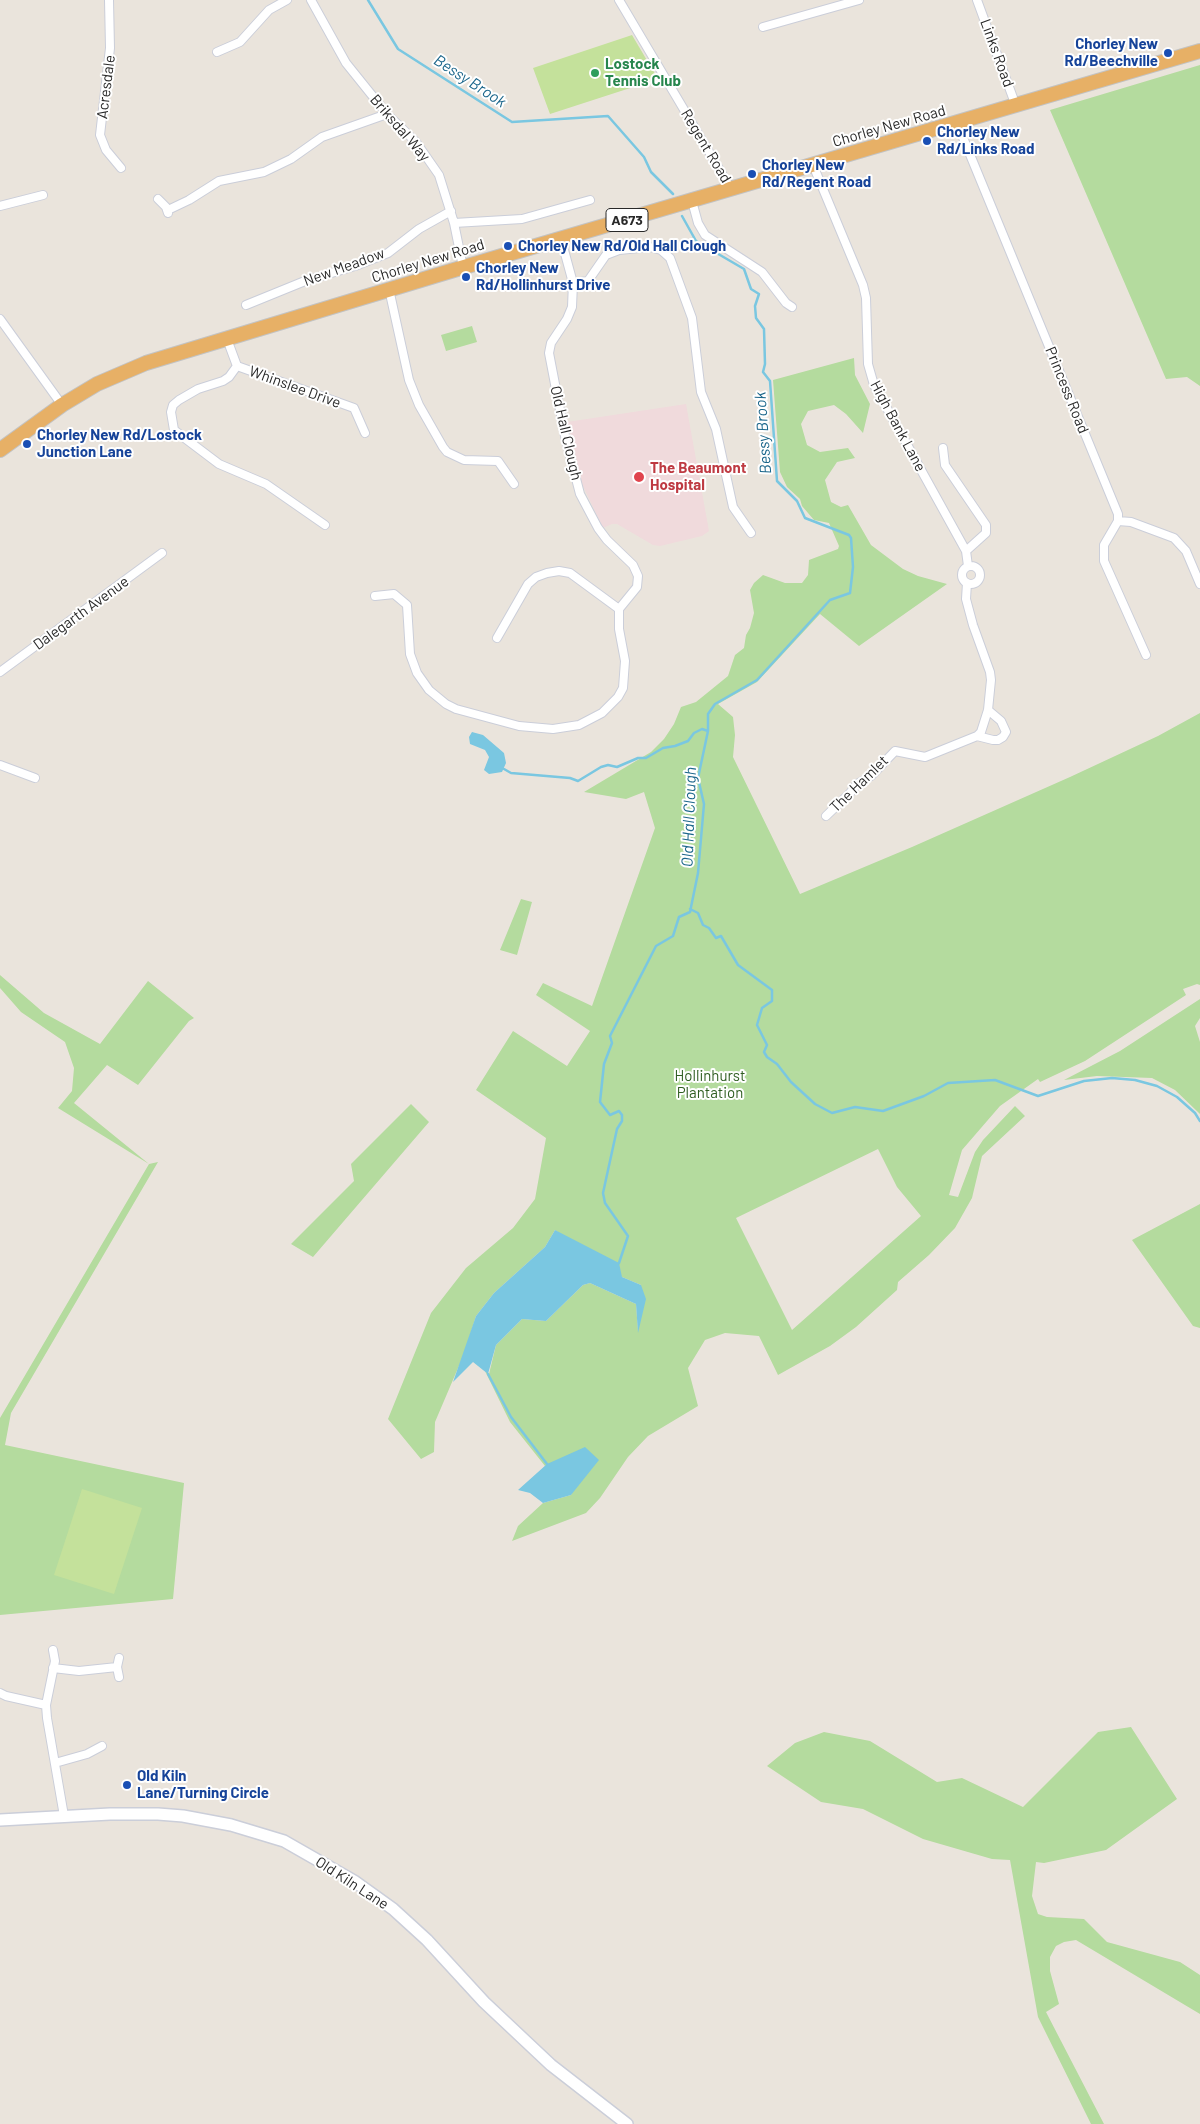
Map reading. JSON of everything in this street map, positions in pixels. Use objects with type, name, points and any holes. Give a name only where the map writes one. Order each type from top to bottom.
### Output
[{"type":"highway","name":"Chorley New Road","points":[[0,450],[62,406],[97,384],[124,371],[389,289],[1200,51]]},
{"type":"main road","name":"Old Kiln Lane","points":[[0,1820],[142,1814],[184,1816],[231,1825],[284,1841],[354,1881],[393,1909],[427,1940],[484,2002],[551,2066],[628,2124]]},
{"type":"street","name":"Acresdale","points":[[109,0],[110,48],[100,135],[106,150],[121,168]]},
{"type":"street","points":[[216,52],[240,42],[269,10],[287,0]]},
{"type":"street","name":"Briksdal Way","points":[[311,0],[346,63],[387,114],[416,142],[439,175],[451,211],[463,267]]},
{"type":"street","name":"Regent Road","points":[[619,0],[731,189]]},
{"type":"street","points":[[763,27],[859,0]]},
{"type":"street","name":"Links Road","points":[[977,0],[1016,106]]},
{"type":"street","points":[[158,199],[168,213],[219,181],[264,172],[291,159],[322,137],[387,114]]},
{"type":"street","name":"Princess Road","points":[[957,123],[1118,514],[1118,521]]},
{"type":"street","name":"High Bank Lane","points":[[813,165],[863,285],[866,298],[868,364],[874,385],[966,551],[968,566],[962,573],[967,583],[966,599],[992,680],[988,710]]},
{"type":"street","points":[[577,194],[580,203]]},
{"type":"street","points":[[0,206],[43,195]]},
{"type":"street","points":[[454,223],[522,219],[590,200]]},
{"type":"street","points":[[692,201],[698,223],[705,235],[762,272],[786,303],[794,308]]},
{"type":"street","name":"New Meadow","points":[[246,305],[305,281],[355,266],[388,253],[419,229],[451,211]]},
{"type":"street","name":"Old Hall Clough","points":[[561,239],[573,283],[571,313],[550,343],[549,353],[564,436],[580,494],[593,522],[607,540],[633,565],[638,576],[637,587],[619,609]]},
{"type":"street","points":[[573,283],[588,281],[606,255],[618,250],[650,247],[661,250],[670,258],[692,318],[701,392],[716,429],[733,506],[751,533]]},
{"type":"street","points":[[389,289],[409,380],[419,405],[443,447],[447,452],[464,460],[500,462],[514,484]]},
{"type":"street","points":[[255,291],[258,300]]},
{"type":"street","points":[[0,319],[62,406]]},
{"type":"street","name":"Whinslee Drive","points":[[227,339],[237,366],[354,408],[365,433]]},
{"type":"street","points":[[237,366],[229,377],[223,381],[198,389],[179,400],[173,406],[171,412],[174,430],[219,464],[266,484],[325,525]]},
{"type":"street","points":[[943,448],[945,465],[986,525],[986,533],[966,551]]},
{"type":"street","points":[[1146,655],[1104,561],[1104,545],[1118,521],[1131,522],[1174,538],[1186,551],[1200,584]]},
{"type":"street","name":"Dalegarth Avenue","points":[[0,672],[162,553]]},
{"type":"street","name":"High Bank Lane","points":[[967,583],[975,583],[980,576],[977,568],[968,566]]},
{"type":"street","points":[[375,596],[394,594],[407,605],[408,642],[413,664],[423,682],[438,698],[456,709],[536,729],[553,729],[579,724],[602,713],[618,697],[623,688],[625,661],[619,629],[619,609],[570,572],[547,573],[536,577],[528,584],[497,638]]},
{"type":"street","points":[[977,736],[983,728],[988,710]]},
{"type":"street","name":"The Hamlet","points":[[826,816],[857,784],[874,773],[895,751],[925,757],[977,736],[993,740],[1002,737],[1006,732],[1001,721],[988,710]]},
{"type":"street","points":[[0,765],[35,778]]},
{"type":"street","points":[[53,1650],[53,1668],[46,1705],[64,1816]]},
{"type":"street","points":[[119,1658],[117,1667],[119,1677]]},
{"type":"street","points":[[53,1668],[79,1671],[117,1667]]},
{"type":"street","points":[[0,1693],[46,1705]]},
{"type":"street","points":[[55,1763],[88,1757],[102,1746]]},
{"type":"shaded area","name":"The Beaumont Hospital","points":[[686,404],[709,531],[702,536],[660,546],[653,545],[617,524],[603,528],[583,486],[567,422]]},
{"type":"green space","name":"Lostock Tennis Club","points":[[632,35],[658,79],[550,114],[533,68]]},
{"type":"green space","points":[[1200,65],[1200,386],[1187,377],[1166,379],[1050,110]]},
{"type":"green space","points":[[472,326],[477,342],[446,351],[441,335]]},
{"type":"green space","name":"Hollinhurst Plantation","points":[[854,358],[855,375],[870,404],[863,433],[846,414],[834,405],[808,411],[801,424],[807,445],[820,452],[848,448],[855,458],[837,462],[825,480],[831,502],[841,507],[848,505],[871,545],[903,569],[918,576],[947,584],[859,646],[820,614],[757,682],[718,704],[733,717],[735,735],[733,757],[800,894],[1070,777],[1158,736],[1200,713],[1200,985],[1197,984],[1183,989],[1186,995],[1085,1061],[1040,1082],[1038,1079],[1000,1106],[962,1150],[949,1195],[958,1197],[975,1152],[983,1140],[1015,1106],[1025,1116],[982,1156],[972,1198],[955,1228],[929,1255],[898,1282],[897,1290],[856,1327],[830,1346],[778,1375],[759,1336],[725,1333],[705,1340],[688,1368],[698,1406],[648,1436],[628,1457],[600,1498],[586,1513],[512,1541],[518,1526],[543,1503],[571,1495],[585,1448],[545,1466],[510,1422],[485,1371],[489,1374],[496,1345],[522,1319],[546,1321],[583,1285],[590,1283],[636,1304],[638,1331],[641,1285],[622,1277],[555,1230],[545,1247],[494,1293],[476,1316],[464,1354],[435,1422],[434,1452],[421,1459],[388,1419],[431,1313],[466,1268],[513,1228],[535,1199],[546,1138],[476,1090],[513,1031],[567,1066],[590,1031],[536,995],[543,983],[592,1006],[655,828],[644,792],[626,799],[584,792],[651,752],[664,739],[674,724],[681,707],[696,702],[728,676],[735,655],[744,648],[746,635],[750,628],[754,613],[750,590],[754,583],[763,575],[785,583],[802,583],[808,575],[809,560],[838,549],[839,546],[829,523],[814,520],[802,506],[800,499],[787,487],[780,472],[773,380]],"holes":[[[878,1149],[897,1187],[921,1216],[792,1330],[736,1218]]]},
{"type":"green space","points":[[521,899],[532,902],[517,955],[500,950]]},
{"type":"green space","points":[[0,975],[44,1013],[100,1044],[148,981],[194,1018],[189,1021],[138,1085],[107,1065],[74,1103],[149,1164],[58,1108],[72,1091],[74,1068],[65,1042],[21,1012],[0,988]]},
{"type":"green space","points":[[1200,999],[1200,1018],[1195,1026],[1200,1042],[1200,1114],[1175,1090],[1152,1078],[1097,1076],[1064,1080],[1120,1051]]},
{"type":"green space","points":[[411,1104],[429,1122],[313,1257],[291,1244],[354,1181],[351,1164]]},
{"type":"green space","points":[[158,1162],[11,1413],[5,1445],[184,1483],[173,1599],[0,1615],[0,1418],[149,1164]]},
{"type":"green space","points":[[1200,1204],[1200,1328],[1193,1326],[1132,1240]]},
{"type":"green space","points":[[82,1489],[142,1508],[114,1594],[54,1575]]},
{"type":"green space","points":[[1131,1727],[1177,1799],[1106,1850],[1044,1863],[1036,1862],[1032,1896],[1038,1914],[1047,1917],[1084,1919],[1107,1942],[1180,1962],[1200,1975],[1200,2014],[1076,1940],[1064,1942],[1056,1946],[1050,1957],[1050,1971],[1059,2004],[1046,2012],[1104,2124],[1091,2124],[1038,2017],[1010,1860],[992,1859],[923,1839],[863,1809],[821,1802],[767,1766],[795,1743],[824,1732],[870,1741],[937,1782],[962,1778],[1023,1807],[1098,1732]]},
{"type":"water","points":[[472,732],[483,735],[504,753],[506,763],[502,772],[489,774],[484,770],[489,757],[485,750],[470,744],[469,737]]},
{"type":"water","points":[[555,1230],[619,1263],[622,1277],[641,1285],[646,1299],[638,1333],[636,1304],[590,1283],[583,1285],[546,1321],[522,1319],[496,1345],[488,1374],[473,1362],[453,1382],[476,1316],[494,1293],[545,1247]]},
{"type":"water","points":[[585,1447],[599,1460],[571,1495],[543,1503],[530,1493],[518,1490],[547,1464]]},
{"type":"waterway","name":"Bessy Brook","points":[[368,0],[398,49],[512,122],[608,116],[644,157],[651,172],[673,194]]},
{"type":"waterway","name":"Bessy Brook","points":[[619,1263],[628,1236],[605,1203],[603,1193],[617,1129],[622,1121],[622,1115],[619,1111],[610,1115],[600,1102],[604,1064],[612,1043],[610,1036],[656,946],[673,936],[679,917],[690,912],[698,873],[704,804],[698,778],[708,731],[708,714],[715,704],[757,680],[830,600],[850,593],[853,567],[851,538],[849,535],[805,518],[797,501],[777,481],[770,381],[763,372],[765,364],[764,329],[756,318],[755,306],[759,294],[751,289],[744,269],[696,241],[682,216]]},
{"type":"waterway","points":[[504,769],[511,773],[570,778],[578,781],[601,767],[608,765],[617,767],[638,758],[646,758],[663,748],[688,741],[694,733],[702,729],[708,731]]},
{"type":"waterway","points":[[690,909],[698,913],[703,925],[709,928],[716,938],[721,936],[738,965],[772,990],[772,1001],[762,1008],[757,1025],[767,1045],[764,1052],[767,1057],[777,1064],[791,1082],[815,1104],[832,1113],[855,1107],[883,1111],[924,1096],[948,1083],[995,1080],[1038,1096],[1084,1081],[1112,1078],[1135,1080],[1157,1086],[1177,1097],[1195,1113],[1200,1121]]},
{"type":"waterway","points":[[488,1374],[511,1417],[547,1464]]},
{"type":"place","name":"Chorley New Rd/Beechville","points":[[1168,53]]},
{"type":"place","name":"Lostock Tennis Club","points":[[595,73]]},
{"type":"place","name":"Chorley New Rd/Links Road","points":[[927,141]]},
{"type":"place","name":"Chorley New Rd/Regent Road","points":[[752,174]]},
{"type":"place","name":"Chorley New Rd/Old Hall Clough","points":[[508,246]]},
{"type":"place","name":"Chorley New Rd/Hollinhurst Drive","points":[[466,277]]},
{"type":"place","name":"Chorley New Rd/Lostock Junction Lane","points":[[27,444]]},
{"type":"place","name":"The Beaumont Hospital","points":[[639,477]]},
{"type":"place","name":"Old Kiln Lane/Turning Circle","points":[[127,1785]]}]
